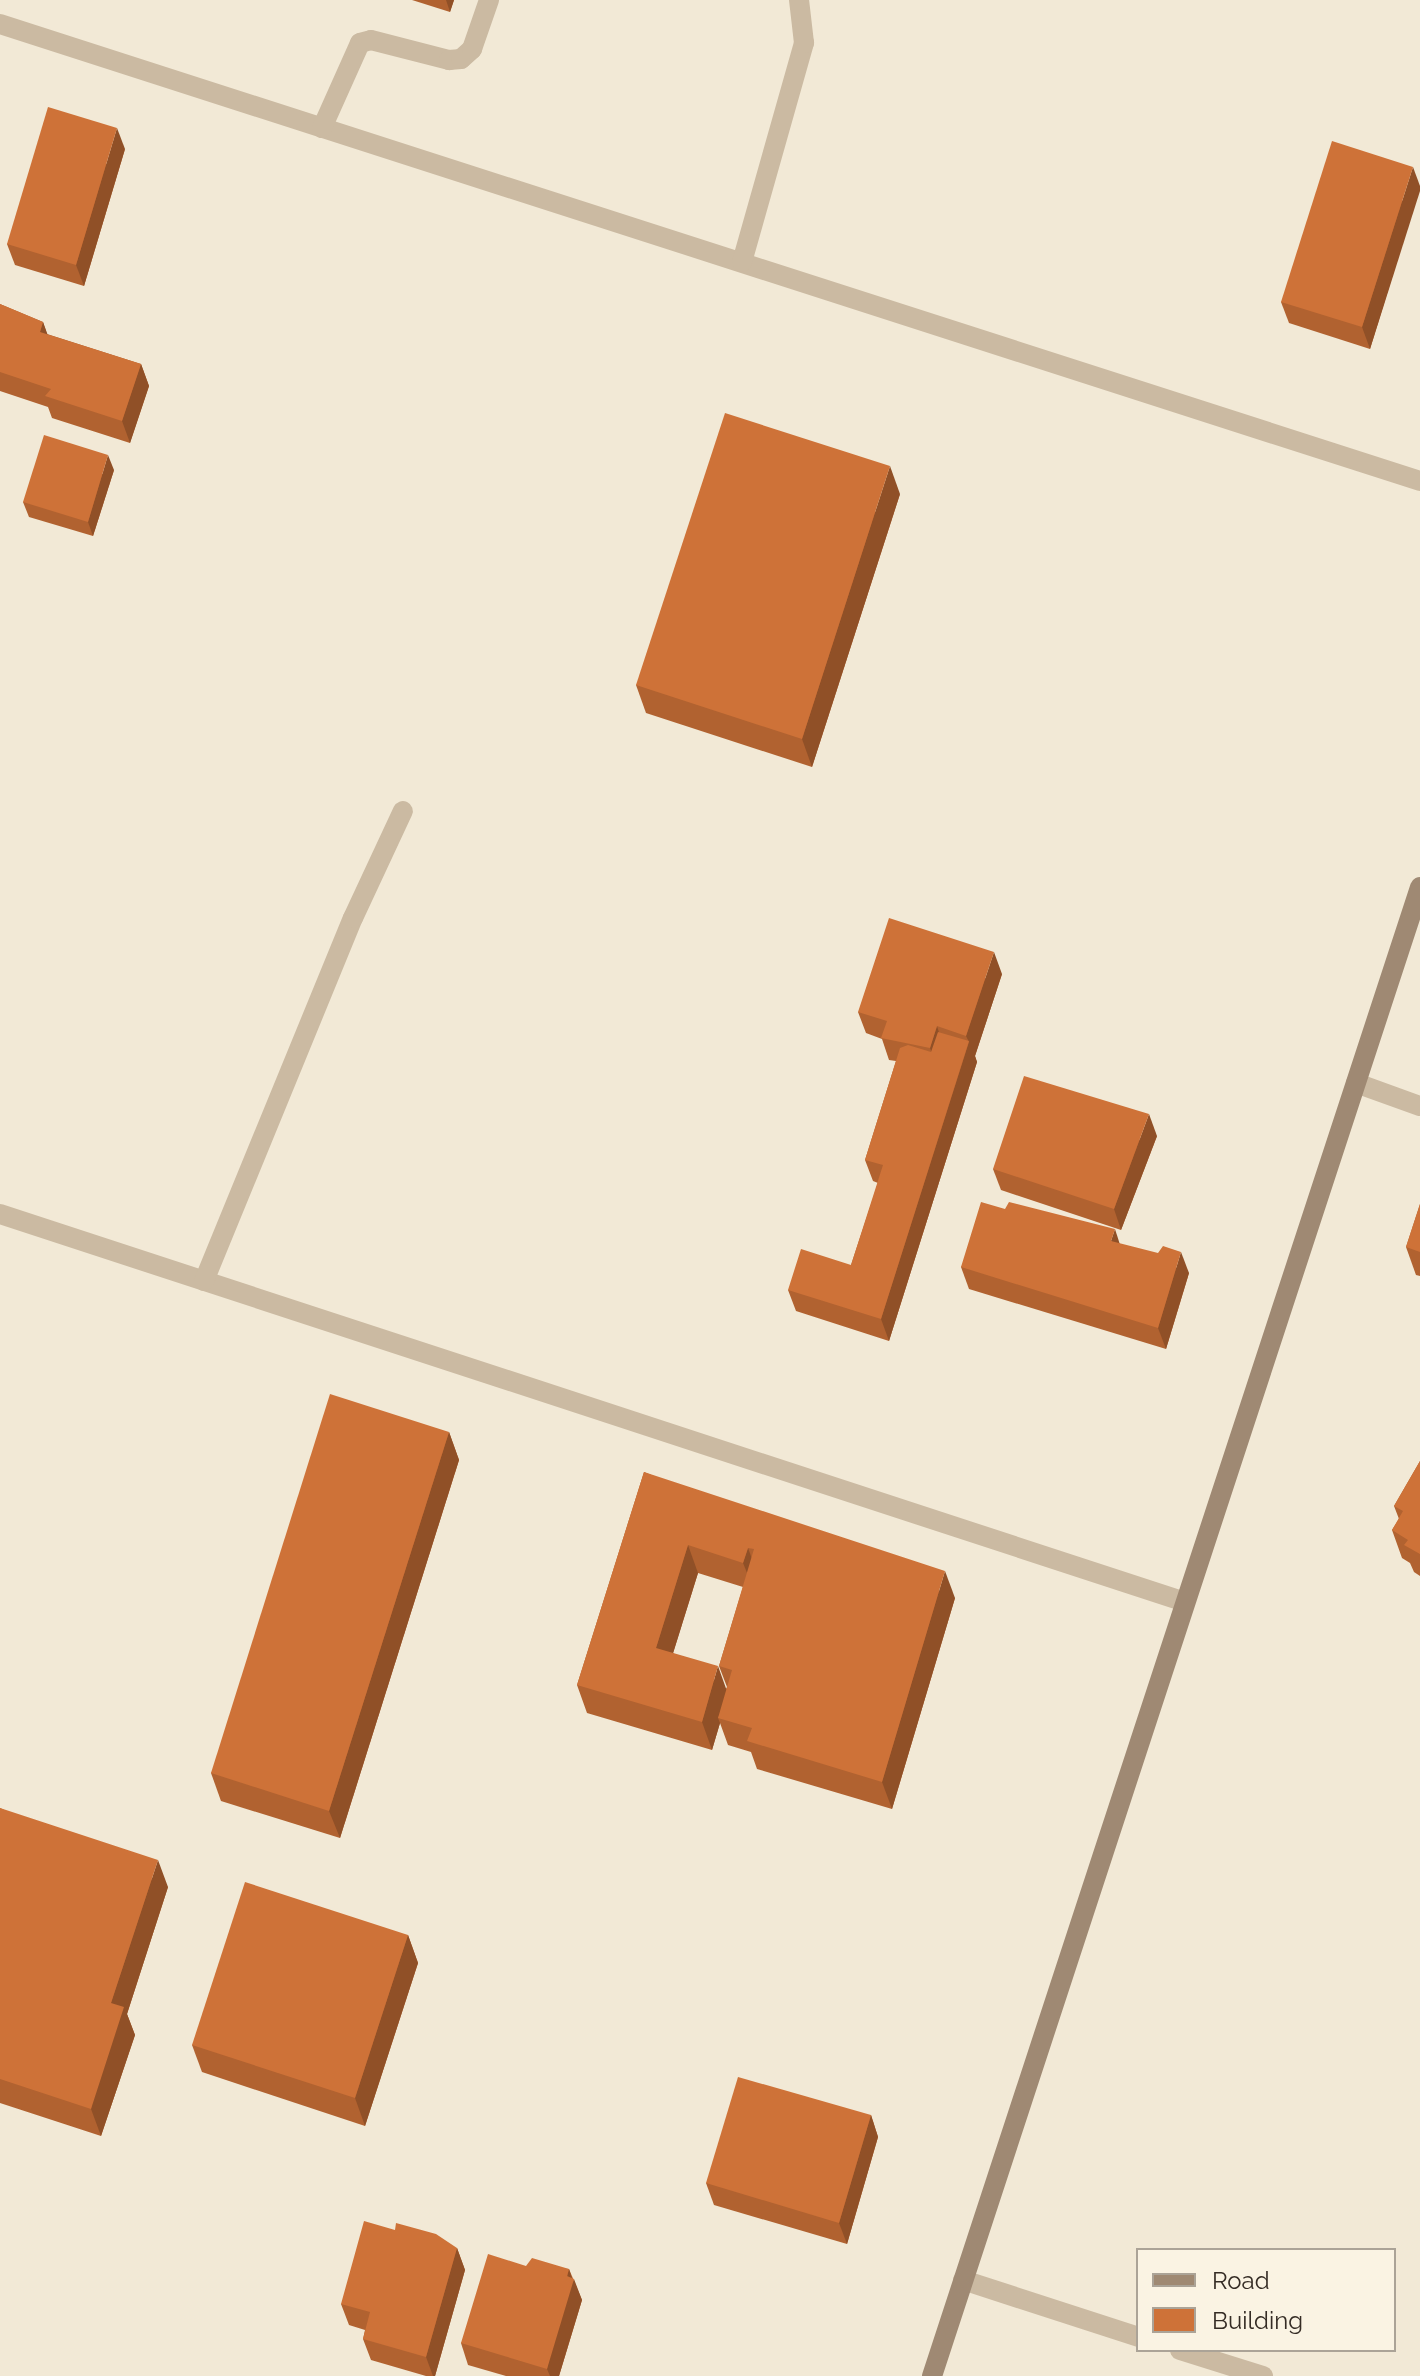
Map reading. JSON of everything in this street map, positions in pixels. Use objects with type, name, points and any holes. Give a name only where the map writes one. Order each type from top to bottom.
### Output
[{"type":"street","points":[[322,128],[360,43],[371,40],[449,60],[461,59],[472,49],[489,0]]},
{"type":"street","points":[[742,262],[804,43],[799,0]]},
{"type":"street","points":[[0,24],[1420,481]]},
{"type":"street","points":[[204,1281],[353,918],[403,811]]},
{"type":"street","points":[[932,2376],[1420,887]]},
{"type":"street","points":[[1356,1083],[1420,1106]]},
{"type":"street","points":[[0,1214],[1185,1602]]},
{"type":"street","points":[[963,2280],[1136,2336]]},
{"type":"street","points":[[1186,2352],[1263,2376]]},
{"type":"building","points":[[48,107],[117,128],[76,265],[7,244]]},
{"type":"building","points":[[1332,141],[1413,167],[1362,327],[1281,302]]},
{"type":"building","points":[[0,304],[43,322],[40,332],[141,364],[122,421],[45,396],[51,389],[0,372]]},
{"type":"building","points":[[725,413],[890,466],[802,739],[636,685]]},
{"type":"building","points":[[44,435],[108,455],[88,522],[23,502]]},
{"type":"building","points":[[889,918],[994,952],[966,1036],[937,1026],[930,1048],[881,1038],[887,1021],[858,1012]]},
{"type":"building","points":[[938,1032],[969,1041],[881,1319],[788,1290],[801,1249],[851,1265],[883,1165],[865,1160],[900,1048],[908,1045],[931,1052]]},
{"type":"building","points":[[1024,1076],[1149,1114],[1114,1209],[993,1169]]},
{"type":"building","points":[[981,1202],[1005,1209],[1009,1202],[1115,1229],[1111,1241],[1158,1253],[1163,1246],[1181,1252],[1158,1328],[961,1267]]},
{"type":"building","points":[[1420,1204],[1420,1252],[1406,1247]]},
{"type":"building","points":[[330,1394],[449,1432],[329,1811],[211,1773]]},
{"type":"building","points":[[1420,1461],[1420,1554],[1404,1545],[1408,1540],[1392,1530],[1403,1511],[1394,1506]]},
{"type":"building","points":[[644,1472],[945,1571],[882,1782],[747,1741],[752,1728],[718,1718],[732,1670],[719,1666],[754,1549],[748,1548],[743,1563],[688,1545],[656,1648],[718,1666],[702,1722],[577,1685]]},
{"type":"building","points":[[0,1808],[158,1860],[111,2003],[124,2007],[91,2109],[0,2079]]},
{"type":"building","points":[[245,1882],[408,1935],[355,2098],[192,2045]]},
{"type":"building","points":[[738,2077],[871,2115],[839,2223],[706,2183]]},
{"type":"building","points":[[364,2221],[395,2230],[396,2223],[436,2234],[457,2248],[426,2357],[363,2339],[370,2312],[341,2304]]},
{"type":"building","points":[[488,2254],[526,2266],[532,2258],[569,2269],[567,2276],[574,2279],[547,2369],[461,2343]]}]
